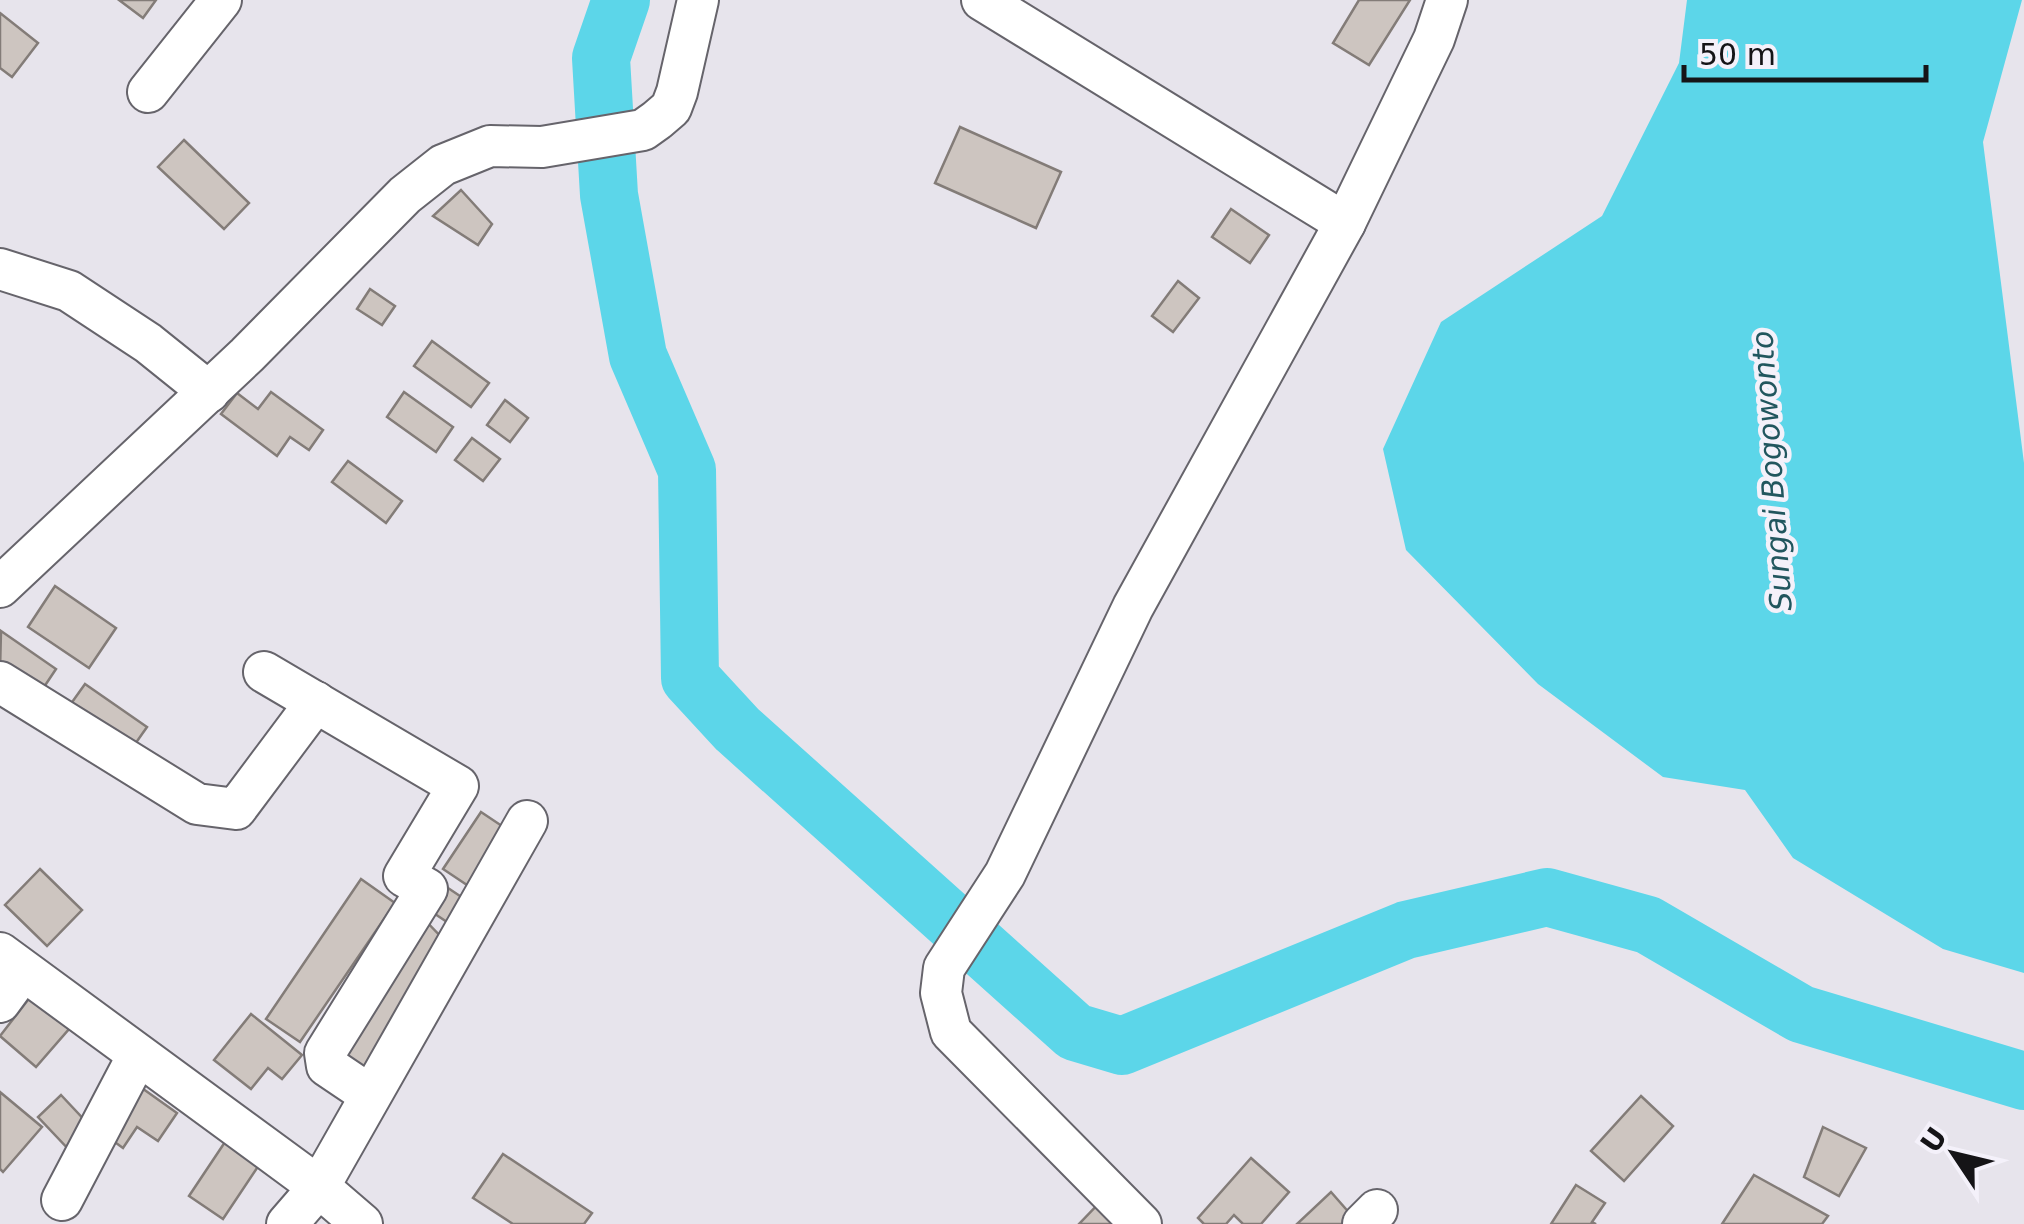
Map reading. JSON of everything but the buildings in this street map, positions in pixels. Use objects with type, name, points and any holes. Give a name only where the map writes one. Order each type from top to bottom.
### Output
[{"type":"street","points":[[148,92],[221,0]]},
{"type":"street","points":[[0,587],[208,392],[405,194],[443,165],[490,146],[564,143],[643,130],[670,108],[698,0]]},
{"type":"street","points":[[1141,1224],[951,1032],[941,993],[944,968],[988,900],[1133,607],[1345,223],[1434,39],[1447,0]]},
{"type":"street","points":[[994,3],[1345,223]]},
{"type":"street","points":[[0,269],[69,290],[148,343],[208,392]]},
{"type":"street","points":[[264,672],[458,786],[404,876],[428,889],[325,1053],[327,1066],[370,1095]]},
{"type":"street","points":[[0,682],[197,804],[236,809],[316,702]]},
{"type":"street","points":[[287,1224],[319,1187],[527,821]]},
{"type":"street","points":[[7,976],[138,1055],[319,1187],[362,1224]]},
{"type":"street","points":[[62,1200],[138,1055]]},
{"type":"water","name":"Sungai Bogowonto","points":[[1687,0],[2022,0],[1983,142],[2024,463],[2024,973],[1943,949],[1793,858],[1745,790],[1663,777],[1538,684],[1406,550],[1383,449],[1441,322],[1602,216],[1679,63]]},
{"type":"waterway","points":[[621,0],[601,58],[609,195],[638,356],[687,470],[690,678],[737,729],[1075,1032],[1122,1046],[1406,930],[1547,897],[1648,925],[1801,1014],[2024,1081]]}]
